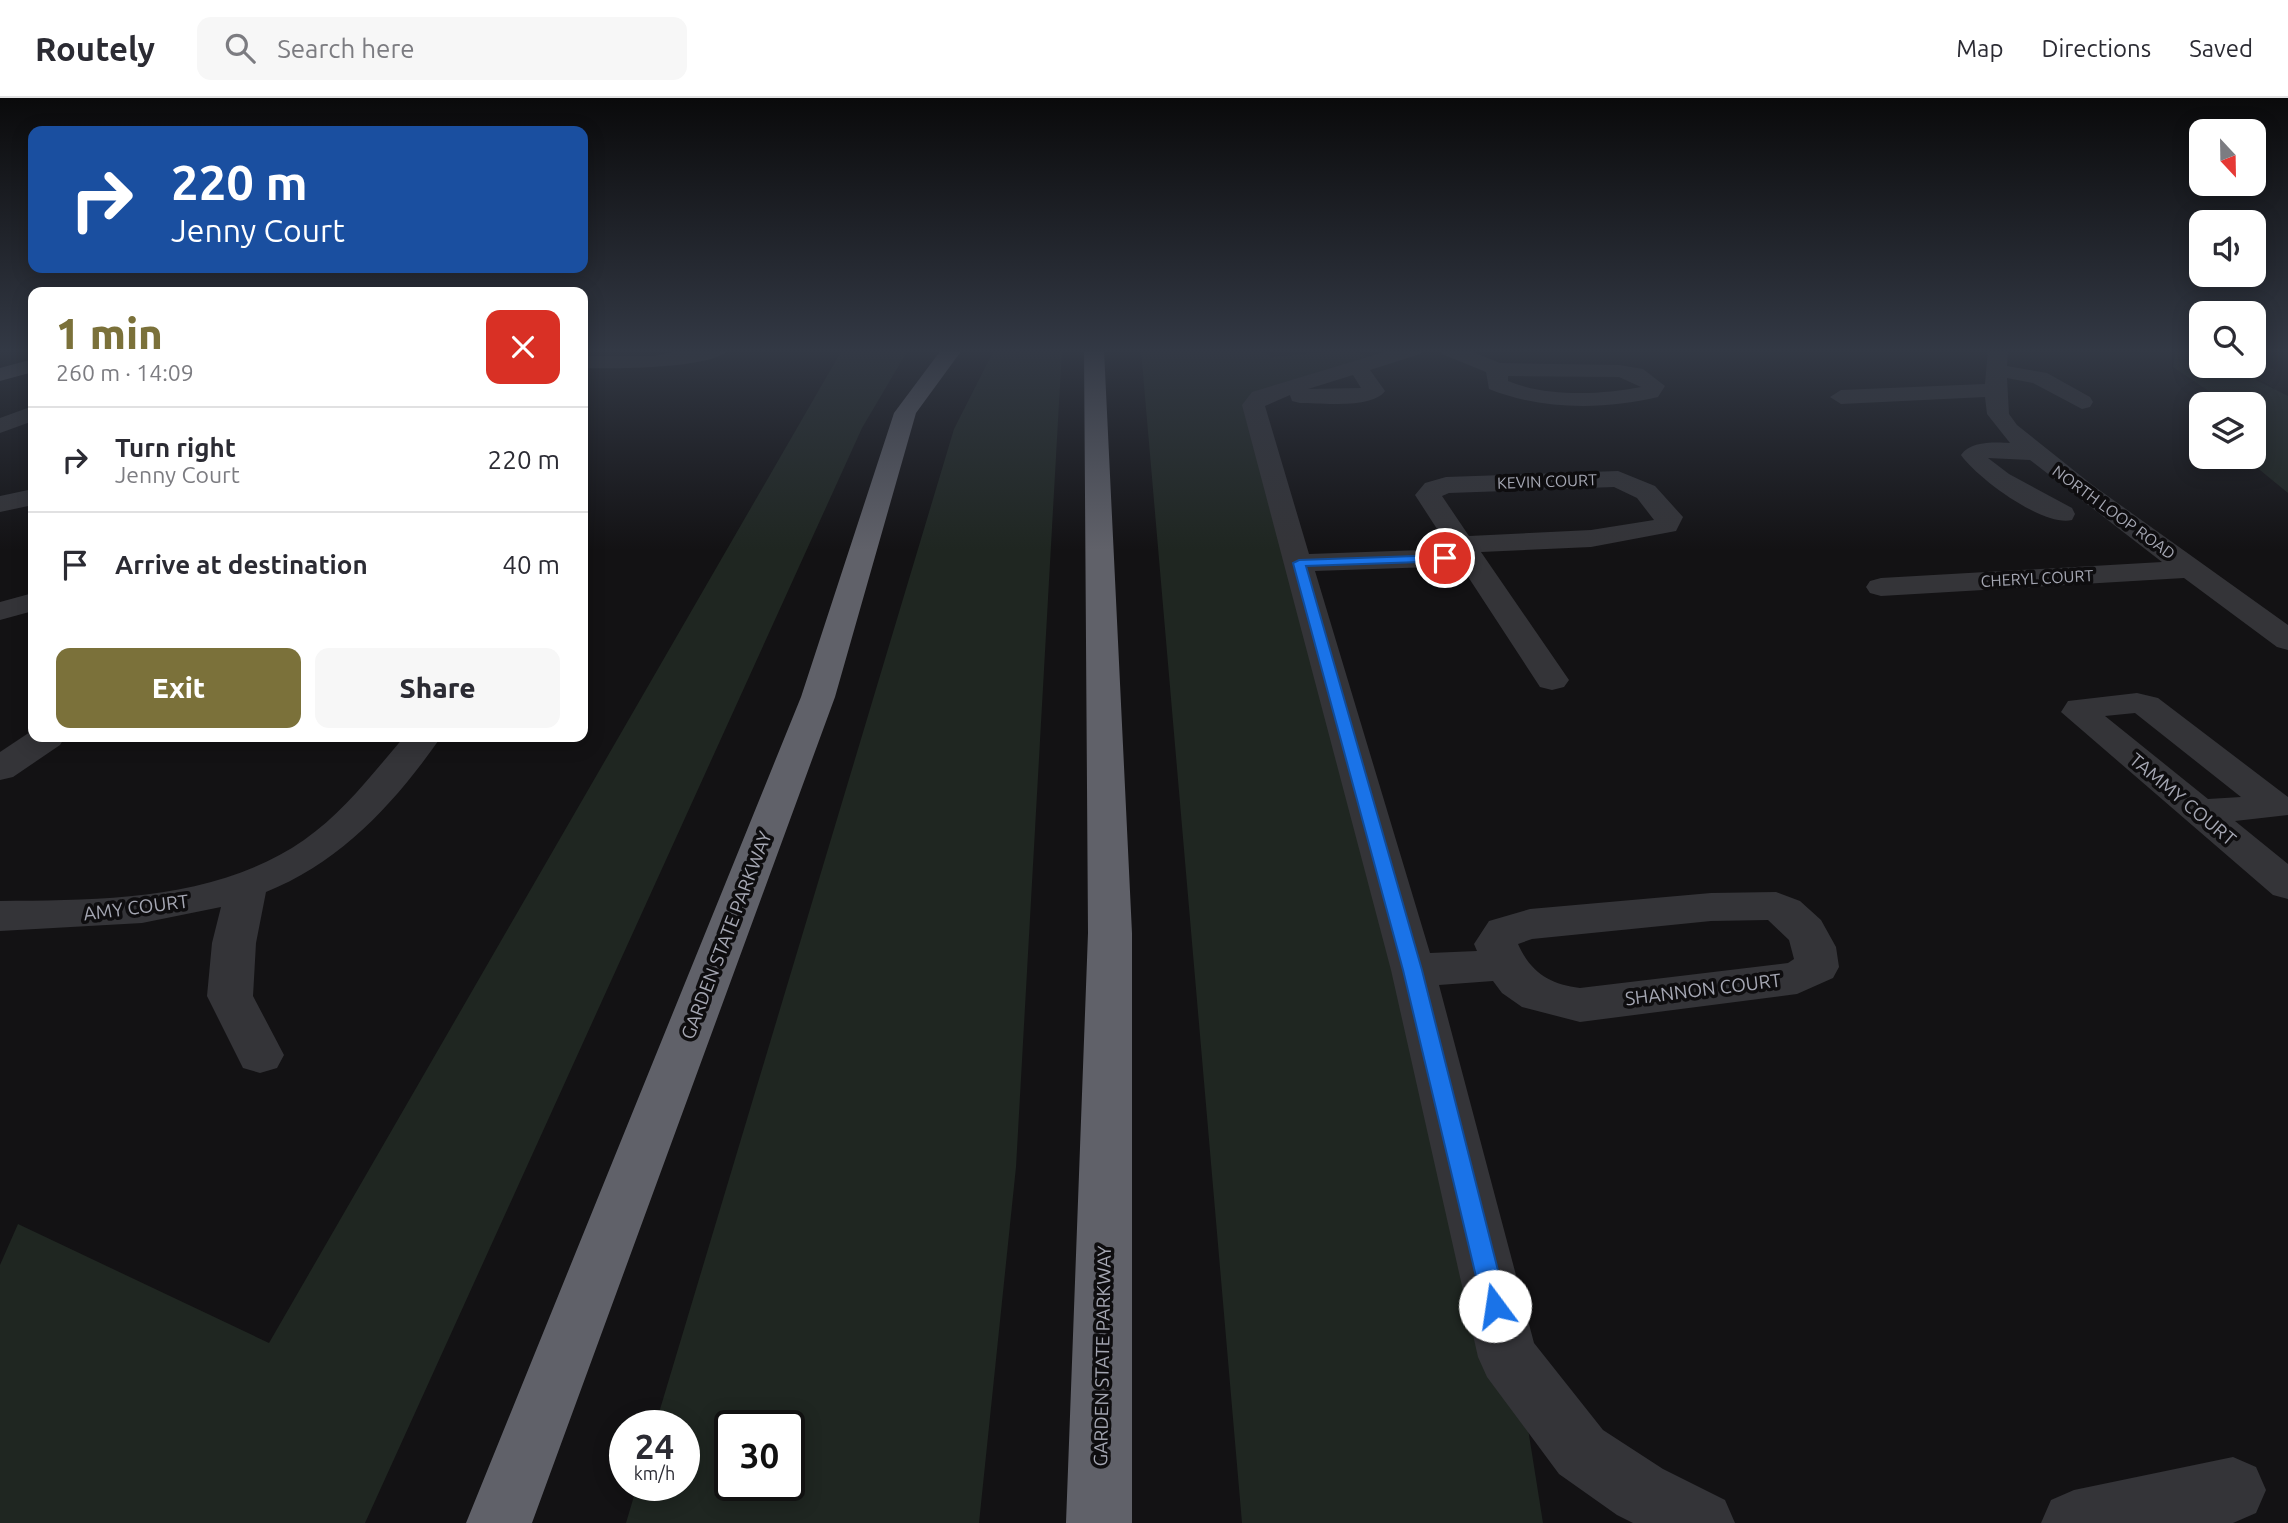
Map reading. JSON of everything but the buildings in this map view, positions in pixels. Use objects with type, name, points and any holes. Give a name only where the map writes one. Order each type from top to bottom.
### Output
[{"type":"highway","name":"GARDEN STATE PARKWAY","points":[[499,1523],[818,697],[904,416]]},
{"type":"highway","name":"GARDEN STATE PARKWAY","points":[[1097,416],[1110,933],[1099,1523]]},
{"type":"street","points":[[0,426],[26,416]]},
{"type":"street","points":[[1256,416],[1413,970],[1508,1357],[1581,1452],[1640,1492],[1702,1523]]},
{"type":"street","name":"NORTH LOOP ROAD","points":[[2000,416],[2009,430],[2035,453],[2288,640]]},
{"type":"street","points":[[2062,514],[2006,482],[1976,462],[1973,455],[1979,451],[1996,450],[2035,453],[2062,459],[2112,481]]},
{"type":"street","name":"KEVIN COURT","points":[[1618,479],[1646,492],[1669,517],[1666,525],[1653,529],[1465,551],[1428,495],[1434,489],[1460,485],[1618,479]]},
{"type":"street","points":[[0,503],[28,498]]},
{"type":"street","points":[[1299,563],[1465,551],[1552,680]]},
{"type":"street","name":"CHERYL COURT","points":[[1881,587],[2193,569]]},
{"type":"street","points":[[0,611],[28,603]]},
{"type":"street","name":"TAMMY COURT","points":[[2200,813],[2276,806],[2146,705],[2137,702],[2080,708],[2078,712],[2200,813],[2288,885]]},
{"type":"street","points":[[0,769],[40,742]]},
{"type":"street","name":"AMY COURT","points":[[0,916],[70,915],[175,906],[247,886],[306,856],[353,819],[419,742]]},
{"type":"street","points":[[247,886],[233,943],[230,996],[260,1055]]},
{"type":"street","name":"SHANNON COURT","points":[[1776,906],[1796,917],[1817,947],[1817,967],[1797,978],[1580,1005],[1552,1002],[1517,984],[1504,965],[1496,944],[1504,932],[1530,924],[1711,907],[1776,906]]},
{"type":"street","points":[[1413,970],[1504,965]]},
{"type":"street","points":[[2074,1523],[2233,1490]]},
{"type":"shaded area","points":[[804,416],[869,416],[365,1523],[0,1523],[0,1265],[18,1224],[269,1343]]},
{"type":"shaded area","points":[[960,416],[1058,416],[1016,1167],[979,1523],[626,1523],[633,1501],[700,1501],[700,1410],[660,1410],[954,429]]},
{"type":"shaded area","points":[[1147,416],[1258,416],[1522,1391],[1543,1523],[1242,1523]]},
{"type":"shaded area","points":[[2266,416],[2288,416],[2288,493],[2259,469],[2266,469]]},
{"type":"route","points":[[1445,558],[1299,563],[1413,970],[1495,1306]]}]
